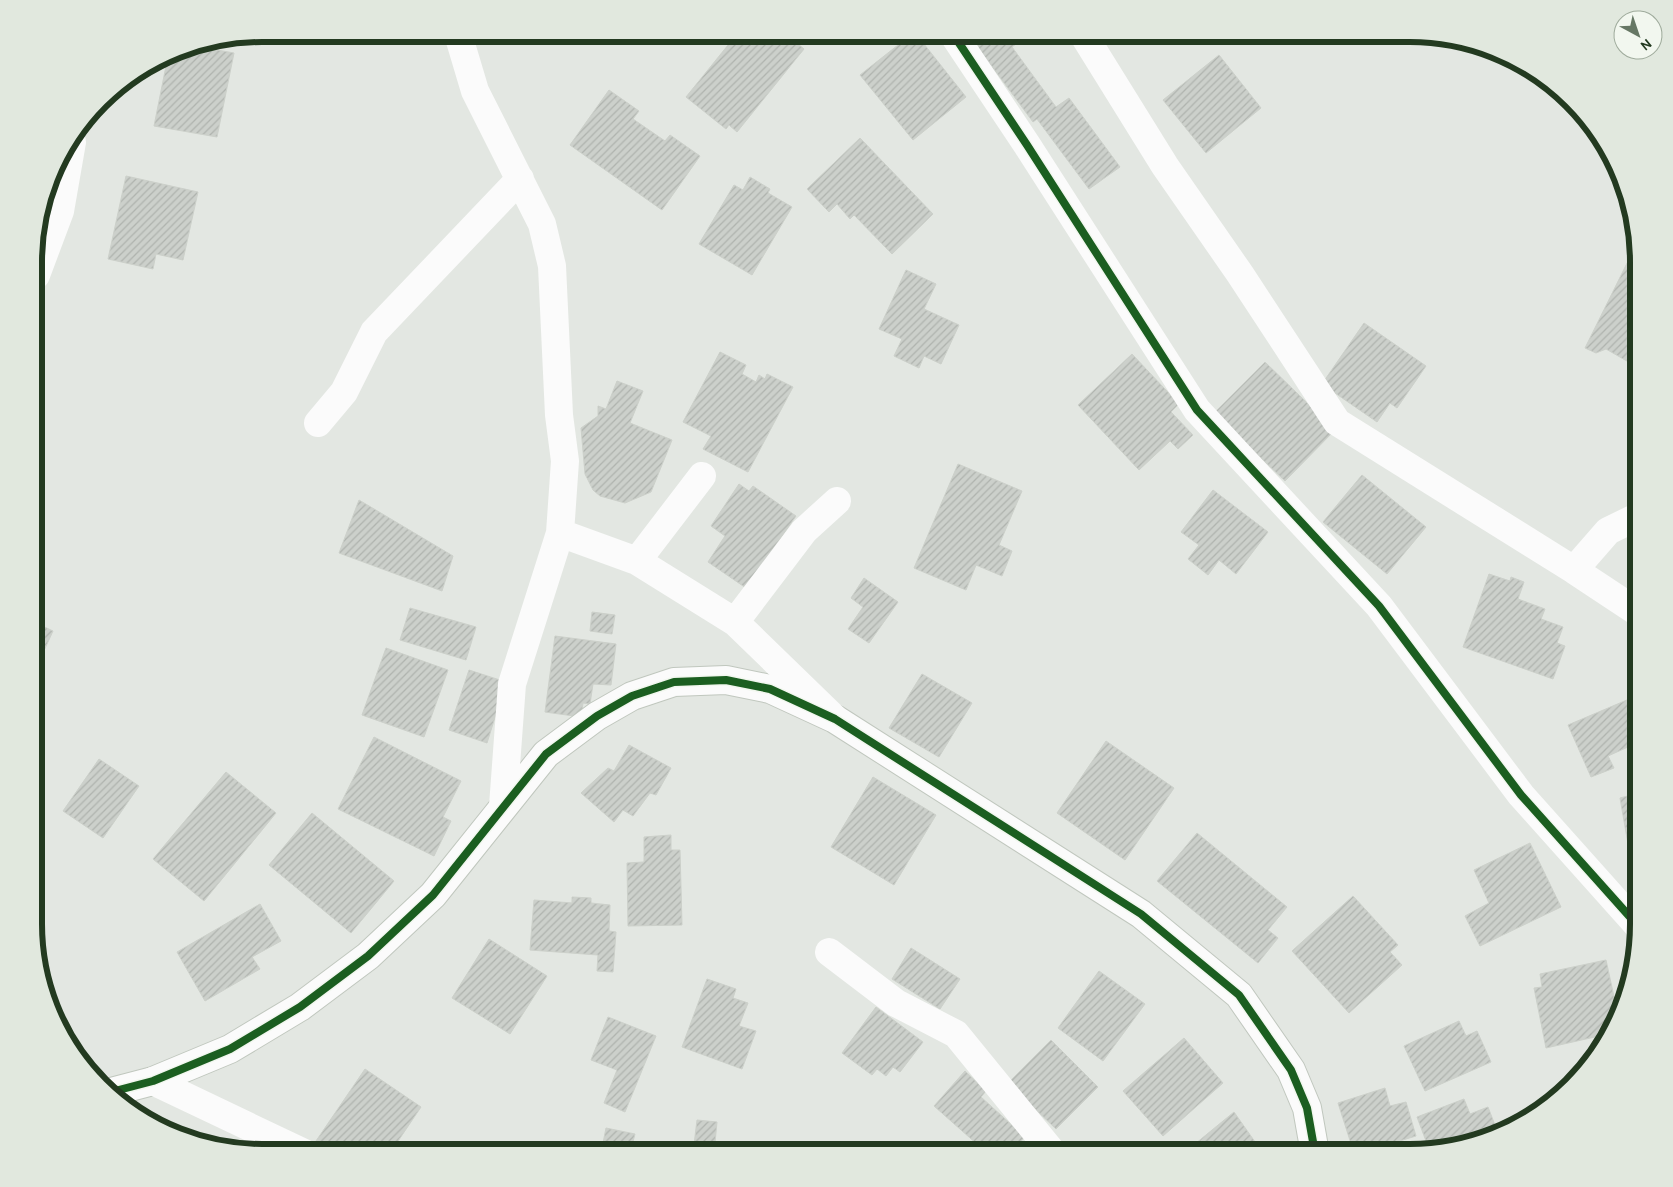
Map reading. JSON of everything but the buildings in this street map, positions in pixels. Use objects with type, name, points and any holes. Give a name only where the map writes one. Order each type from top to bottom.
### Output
[{"type":"street","points":[[460,42],[475,91],[542,224],[552,266],[559,414],[565,461],[560,533],[512,684],[503,806]]},
{"type":"street","points":[[958,42],[1197,410],[1379,606],[1521,795],[1630,917]]},
{"type":"street","points":[[1088,42],[1165,166],[1240,274],[1338,422],[1630,607]]},
{"type":"street","points":[[42,258],[60,212],[69,158]]},
{"type":"street","points":[[318,423],[344,392],[374,332],[520,179]]},
{"type":"street","points":[[637,561],[702,476]]},
{"type":"street","points":[[735,622],[804,532],[836,501]]},
{"type":"street","points":[[1574,570],[1608,531],[1630,520]]},
{"type":"street","points":[[560,533],[637,561],[735,622],[835,719]]},
{"type":"street","points":[[118,1090],[153,1081],[230,1049],[300,1007],[368,956],[433,895],[546,754],[597,716],[632,696],[674,682],[726,680],[770,689],[835,719],[1141,914],[1239,995],[1291,1070],[1307,1108],[1313,1144]]},
{"type":"street","points":[[829,952],[896,1003],[956,1034],[1046,1144]]},
{"type":"street","points":[[153,1081],[285,1144]]},
{"type":"cycle path","points":[[958,42],[1027,145],[1197,410],[1379,606],[1521,795],[1630,917]]},
{"type":"cycle path","points":[[118,1090],[153,1081],[230,1049],[300,1007],[368,956],[433,895],[546,754],[597,716],[632,696],[674,682],[726,680],[770,689],[835,719],[1141,914],[1239,995],[1291,1070],[1307,1108],[1313,1144]]}]
